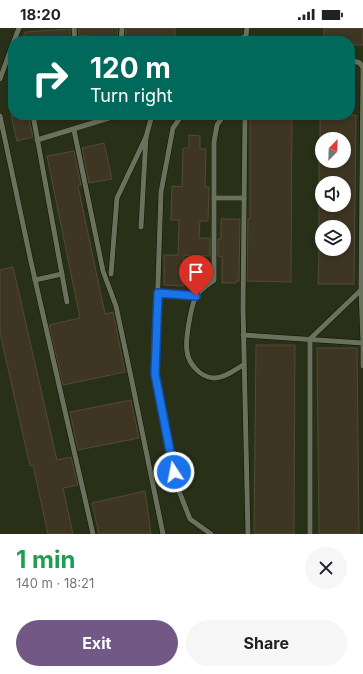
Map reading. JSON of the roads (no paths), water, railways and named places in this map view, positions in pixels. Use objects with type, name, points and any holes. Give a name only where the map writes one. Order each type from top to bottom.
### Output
[{"type":"lane","points":[[0,79],[8,56]]},
{"type":"lane","points":[[355,62],[360,63],[363,68],[361,290],[363,366]]},
{"type":"lane","points":[[0,116],[35,280],[93,534]]},
{"type":"lane","points":[[34,120],[67,302]]},
{"type":"lane","points":[[38,140],[104,120]]},
{"type":"lane","points":[[111,274],[117,198],[146,137],[151,120]]},
{"type":"lane","points":[[179,120],[173,128],[161,192],[155,374],[177,486],[190,519],[211,534]]},
{"type":"lane","points":[[220,120],[217,125],[214,142],[214,280],[203,288],[196,296],[190,319],[187,350],[190,362],[203,375],[212,378],[220,377],[244,365]]},
{"type":"lane","points":[[245,120],[243,335],[248,534]]},
{"type":"lane","points":[[74,130],[104,271],[116,306],[163,534]]},
{"type":"lane","points":[[141,227],[146,137]]},
{"type":"lane","points":[[214,198],[244,198]]},
{"type":"lane","points":[[35,280],[62,274]]},
{"type":"lane","points":[[310,534],[310,339],[361,290]]},
{"type":"lane","points":[[158,293],[196,296]]},
{"type":"lane","points":[[243,335],[363,343]]}]
